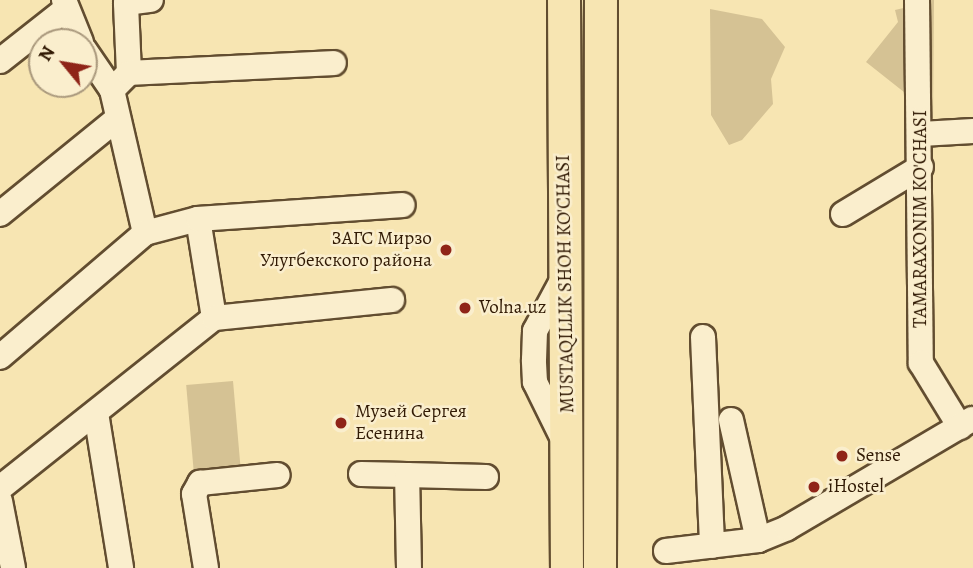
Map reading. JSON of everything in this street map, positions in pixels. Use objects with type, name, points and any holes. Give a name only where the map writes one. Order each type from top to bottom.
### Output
[{"type":"main road","name":"MUSTAQILLIK SHOH KO'CHASI","points":[[564,0],[567,568]]},
{"type":"main road","name":"MUSTAQILLIK SHOH KO'CHASI","points":[[600,568],[601,0]]},
{"type":"street","points":[[145,233],[117,119],[126,3],[151,0]]},
{"type":"street","name":"TAMARAXONIM KO'CHASI","points":[[917,0],[921,134],[921,363],[966,423]]},
{"type":"street","points":[[0,61],[65,4],[74,28]]},
{"type":"street","points":[[98,62],[120,81],[334,63]]},
{"type":"street","points":[[0,214],[117,119]]},
{"type":"street","points":[[921,134],[973,131]]},
{"type":"street","points":[[843,215],[921,167]]},
{"type":"street","points":[[0,357],[145,233],[198,219],[403,205]]},
{"type":"street","points":[[198,219],[214,318]]},
{"type":"street","points":[[0,488],[214,318],[392,300]]},
{"type":"street","points":[[703,337],[712,545]]},
{"type":"street","points":[[96,413],[121,568]]},
{"type":"street","points":[[731,420],[758,540]]},
{"type":"street","points":[[666,551],[758,540],[966,423]]},
{"type":"street","points":[[361,474],[486,477]]},
{"type":"street","points":[[206,568],[194,494],[200,483],[278,475]]},
{"type":"street","points":[[407,475],[409,568]]},
{"type":"street","points":[[0,501],[13,568]]},
{"type":"shaded area","points":[[924,0],[934,0],[933,118],[929,118]]},
{"type":"shaded area","points":[[912,6],[914,100],[866,62],[898,22],[895,10]]},
{"type":"shaded area","points":[[710,9],[762,19],[785,47],[771,79],[773,104],[742,140],[729,145],[711,115]]},
{"type":"shaded area","points":[[233,381],[240,466],[194,470],[186,385]]},
{"type":"place","name":"ЗАГС Мирзо Улугбекского района","points":[[446,250]]},
{"type":"place","name":"Volna.uz","points":[[465,308]]},
{"type":"place","name":"Музей Сергея Есенина","points":[[341,423]]},
{"type":"place","name":"Sense","points":[[842,456]]},
{"type":"place","name":"iHostel","points":[[814,487]]}]
